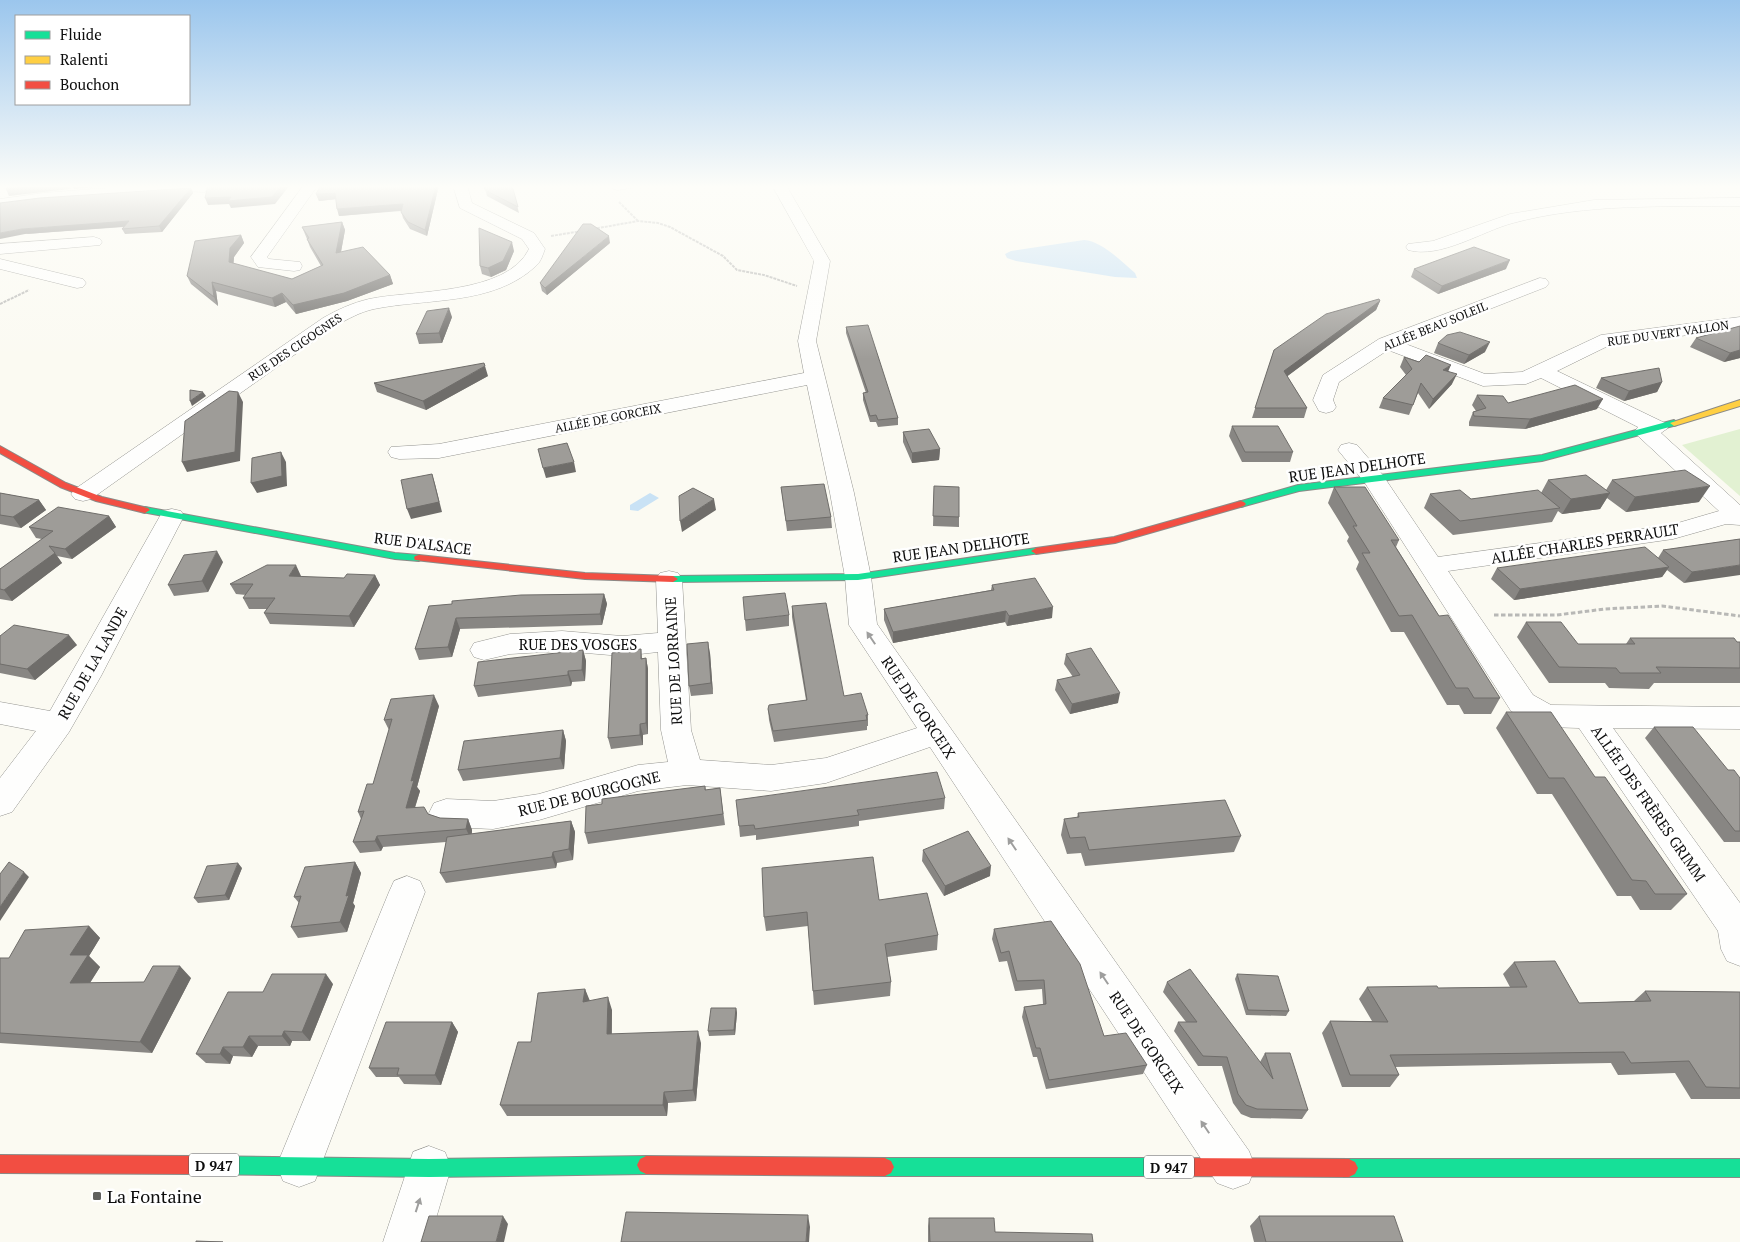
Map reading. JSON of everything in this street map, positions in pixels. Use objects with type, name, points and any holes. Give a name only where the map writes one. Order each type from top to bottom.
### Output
[{"type":"street","points":[[0,249],[81,243]]},
{"type":"street","points":[[269,243],[259,257],[264,263],[294,266]]},
{"type":"street","name":"RUE DES CIGOGNES","points":[[83,494],[329,322],[350,311],[371,304],[460,293],[486,286],[510,276],[531,262],[537,249],[533,243]]},
{"type":"street","name":"RUE DE GORCEIX","points":[[812,243],[822,261],[807,341],[842,493],[858,577],[863,625],[1233,1167]]},
{"type":"street","points":[[1414,247],[1435,246],[1443,243]]},
{"type":"street","points":[[0,264],[77,283]]},
{"type":"street","name":"ALLÉE BEAU SOLEIL","points":[[1326,407],[1323,400],[1330,379],[1386,343],[1540,284]]},
{"type":"street","name":"RUE DU VERT VALLON","points":[[1386,343],[1483,380],[1526,378],[1608,339],[1728,326],[1740,323]]},
{"type":"street","points":[[1542,371],[1651,429],[1740,518]]},
{"type":"street","name":"ALLÉE DE GORCEIX","points":[[399,452],[439,451],[816,378]]},
{"type":"street","name":"RUE JEAN DELHOTE","points":[[858,577],[1115,540],[1298,488],[1542,458],[1740,403]]},
{"type":"street","name":"RUE D'ALSACE","points":[[0,449],[37,471],[83,494],[172,516],[395,556],[576,575],[669,579],[858,577]]},
{"type":"street","points":[[1349,450],[1374,479]]},
{"type":"street","name":"ALLÉE DES FRÈRES GRIMM","points":[[1374,479],[1522,703],[1547,716],[1588,717],[1735,926],[1740,949]]},
{"type":"street","name":"RUE DE LA LANDE","points":[[0,803],[58,724],[172,516]]},
{"type":"street","name":"ALLÉE CHARLES PERRAULT","points":[[1430,566],[1673,532],[1725,517],[1740,518]]},
{"type":"street","name":"RUE DE LORRAINE","points":[[669,579],[676,730],[687,772]]},
{"type":"street","name":"RUE DES VOSGES","points":[[484,650],[510,644],[562,641],[622,646],[673,641]]},
{"type":"street","points":[[0,713],[58,724]]},
{"type":"street","points":[[1588,717],[1740,718]]},
{"type":"street","name":"RUE DE BOURGOGNE","points":[[446,813],[502,814],[539,807],[638,778],[687,772],[771,778],[826,770],[936,733]]},
{"type":"street","points":[[299,1165],[407,892]]},
{"type":"street","name":"D 947","points":[[0,1164],[299,1165],[429,1168],[597,1164],[797,1167],[1740,1168]]},
{"type":"street","points":[[406,1242],[429,1168]]},
{"type":"path","points":[[700,243],[723,256],[736,270],[764,275],[816,293]]},
{"type":"path","points":[[1462,614],[1557,615],[1606,609],[1662,606],[1740,616]]},
{"type":"green space","points":[[1740,429],[1740,496],[1682,445]]},
{"type":"water","points":[[1064,243],[1096,243],[1105,248],[1135,273],[1137,278],[1115,277],[1016,261],[1007,258],[1005,254],[1011,251]]},
{"type":"water","points":[[650,493],[659,498],[638,511],[630,510],[630,505]]},
{"type":"building","points":[[195,243],[234,243],[230,248],[229,262],[292,279],[323,265],[309,243],[338,243],[336,253],[363,247],[390,275],[344,293],[293,305],[282,293],[272,298],[212,282],[214,297],[187,276]]},
{"type":"building","points":[[479,243],[512,243],[503,261],[488,268],[480,266]]},
{"type":"building","points":[[569,243],[600,243],[545,288],[540,283]]},
{"type":"building","points":[[1474,247],[1510,260],[1442,286],[1414,269]]},
{"type":"building","points":[[1379,299],[1380,301],[1284,371],[1307,408],[1255,408],[1274,350],[1326,314]]},
{"type":"building","points":[[449,308],[439,333],[416,334],[427,311]]},
{"type":"building","points":[[868,325],[898,418],[878,420],[876,415],[870,416],[863,393],[868,392],[846,327]]},
{"type":"building","points":[[1740,326],[1740,350],[1730,353],[1696,338]]},
{"type":"building","points":[[1460,332],[1490,342],[1469,355],[1438,343],[1447,335]]},
{"type":"building","points":[[1426,355],[1451,365],[1443,370],[1457,374],[1433,399],[1421,383],[1413,405],[1383,398],[1412,369],[1404,357],[1419,362]]},
{"type":"building","points":[[484,363],[485,366],[423,401],[374,383]]},
{"type":"building","points":[[1659,368],[1662,382],[1629,391],[1601,378]]},
{"type":"building","points":[[1575,385],[1603,399],[1530,419],[1474,416],[1473,412],[1486,408],[1477,395],[1503,396],[1508,403]]},
{"type":"building","points":[[190,390],[203,392],[190,401]]},
{"type":"building","points":[[229,391],[238,392],[235,452],[182,462],[185,421]]},
{"type":"building","points":[[1232,426],[1278,426],[1293,452],[1245,452]]},
{"type":"building","points":[[929,429],[940,449],[912,453],[903,432]]},
{"type":"building","points":[[567,443],[574,462],[543,468],[538,449]]},
{"type":"building","points":[[281,452],[282,476],[251,483],[252,458]]},
{"type":"building","points":[[1685,470],[1710,486],[1635,497],[1612,480]]},
{"type":"building","points":[[432,474],[439,502],[407,509],[401,480]]},
{"type":"building","points":[[1586,475],[1610,493],[1571,499],[1548,480]]},
{"type":"building","points":[[824,484],[831,517],[786,521],[781,487]]},
{"type":"building","points":[[934,486],[959,487],[959,517],[933,516]]},
{"type":"building","points":[[1334,487],[1365,487],[1399,540],[1391,540],[1439,616],[1448,615],[1500,698],[1474,698],[1468,688],[1456,688],[1412,615],[1399,616],[1362,553],[1370,553],[1353,526],[1357,526]]},
{"type":"building","points":[[693,488],[714,499],[680,521],[679,496]]},
{"type":"building","points":[[1460,490],[1471,499],[1538,490],[1560,508],[1460,521],[1430,494]]},
{"type":"building","points":[[0,493],[39,500],[13,517],[0,515]]},
{"type":"building","points":[[58,507],[109,516],[65,549],[49,546],[55,553],[4,590],[0,589],[0,569],[53,531],[29,527]]},
{"type":"building","points":[[1740,539],[1740,565],[1692,572],[1663,550]]},
{"type":"building","points":[[1645,547],[1669,567],[1520,589],[1497,568]]},
{"type":"building","points":[[217,551],[202,581],[168,585],[184,555]]},
{"type":"building","points":[[267,565],[296,565],[289,576],[344,578],[347,574],[375,575],[349,616],[264,613],[275,598],[243,598],[253,584],[230,584]]},
{"type":"building","points":[[1035,578],[1053,607],[1009,616],[1006,611],[893,632],[884,609],[994,590],[992,585]]},
{"type":"building","points":[[785,593],[789,615],[745,620],[743,597]]},
{"type":"building","points":[[604,594],[600,614],[456,618],[448,647],[415,649],[429,606],[452,604],[452,601],[521,595]]},
{"type":"building","points":[[826,603],[844,696],[861,693],[868,715],[866,715],[867,720],[773,731],[768,709],[769,705],[807,700],[792,606]]},
{"type":"building","points":[[1526,622],[1561,622],[1578,644],[1635,644],[1630,638],[1734,638],[1737,642],[1740,642],[1740,668],[1656,667],[1661,673],[1620,673],[1616,668],[1559,667]]},
{"type":"building","points":[[14,625],[69,635],[27,669],[0,664],[0,636]]},
{"type":"building","points":[[708,642],[711,683],[689,686],[687,644]]},
{"type":"building","points":[[1091,648],[1120,693],[1072,704],[1057,680],[1080,675],[1066,654]]},
{"type":"building","points":[[641,649],[641,659],[646,658],[646,723],[640,724],[640,735],[608,738],[612,653]]},
{"type":"building","points":[[583,650],[582,670],[568,671],[568,675],[474,686],[478,662]]},
{"type":"building","points":[[434,695],[411,781],[414,780],[406,808],[424,807],[428,814],[440,818],[468,819],[466,829],[377,836],[375,841],[353,842],[364,811],[358,812],[367,784],[373,784],[392,719],[384,720],[391,699]]},
{"type":"building","points":[[1506,712],[1551,712],[1595,777],[1605,777],[1687,894],[1655,894],[1646,881],[1632,880],[1564,778],[1549,778]]},
{"type":"building","points":[[1654,727],[1693,727],[1728,770],[1734,770],[1740,778],[1740,831],[1735,831]]},
{"type":"building","points":[[563,730],[560,758],[458,770],[464,741]]},
{"type":"building","points":[[937,772],[945,798],[857,810],[859,815],[755,829],[754,825],[739,826],[736,800]]},
{"type":"building","points":[[705,786],[705,790],[720,788],[723,814],[585,833],[586,806],[602,804],[602,799]]},
{"type":"building","points":[[1225,800],[1241,836],[1089,850],[1085,837],[1070,838],[1064,819],[1079,817],[1078,813]]},
{"type":"building","points":[[571,821],[569,849],[553,852],[552,857],[440,873],[447,837]]},
{"type":"building","points":[[968,831],[991,866],[945,886],[923,850]]},
{"type":"building","points":[[873,857],[879,900],[927,893],[938,935],[885,944],[891,982],[813,991],[807,912],[764,917],[762,868]]},
{"type":"building","points":[[9,862],[24,872],[0,907],[0,874]]},
{"type":"building","points":[[355,862],[346,896],[349,895],[340,922],[291,927],[301,896],[294,897],[305,867]]},
{"type":"building","points":[[238,863],[225,895],[194,898],[207,866]]},
{"type":"building","points":[[1051,921],[1080,964],[1104,1036],[1126,1033],[1147,1065],[1049,1080],[1040,1048],[1036,1048],[1024,1007],[1046,1004],[1044,980],[1017,981],[1009,951],[1001,953],[994,929]]},
{"type":"building","points":[[89,926],[70,955],[88,955],[70,983],[144,982],[153,966],[180,966],[140,1042],[0,1033],[0,958],[9,958],[25,930]]},
{"type":"building","points":[[1555,961],[1579,1003],[1651,1001],[1645,991],[1740,992],[1740,1088],[1706,1087],[1689,1061],[1631,1063],[1624,1052],[1390,1055],[1399,1075],[1350,1075],[1330,1021],[1388,1022],[1367,987],[1527,987],[1514,962]]},
{"type":"building","points":[[1190,969],[1273,1079],[1265,1053],[1290,1053],[1308,1110],[1257,1109],[1246,1105],[1238,1094],[1227,1057],[1203,1056],[1178,1022],[1197,1022],[1167,982]]},
{"type":"building","points":[[272,974],[326,974],[302,1032],[284,1031],[282,1036],[249,1036],[243,1047],[223,1047],[220,1054],[196,1054],[228,992],[263,992]]},
{"type":"building","points":[[1237,974],[1278,976],[1289,1011],[1248,1010]]},
{"type":"building","points":[[585,989],[583,1002],[608,997],[607,1034],[698,1031],[693,1090],[664,1092],[663,1105],[500,1105],[518,1042],[531,1042],[538,993]]},
{"type":"building","points":[[711,1008],[736,1008],[734,1030],[708,1031]]},
{"type":"building","points":[[386,1022],[452,1022],[435,1075],[397,1075],[399,1068],[369,1068]]},
{"type":"building","points":[[626,1212],[808,1215],[806,1242],[621,1242]]},
{"type":"building","points":[[429,1216],[503,1216],[496,1242],[421,1242]]},
{"type":"building","points":[[1259,1216],[1394,1216],[1403,1242],[1266,1242]]},
{"type":"building","points":[[929,1218],[994,1218],[995,1232],[1092,1234],[1093,1242],[930,1242]]},
{"type":"traffic: fast","points":[[1241,504],[1298,488],[1542,458],[1674,423]]},
{"type":"traffic: fast","points":[[145,510],[395,556],[419,558]]},
{"type":"traffic: fast","points":[[673,579],[858,577],[1036,551]]},
{"type":"traffic: fast","points":[[191,1165],[429,1168],[646,1165]]},
{"type":"traffic: fast","points":[[885,1167],[1159,1167]]},
{"type":"traffic: fast","points":[[1349,1168],[1740,1168]]},
{"type":"traffic: slow","points":[[1674,423],[1740,403]]},
{"type":"traffic: jam","points":[[0,449],[63,485],[99,499],[145,510]]},
{"type":"traffic: jam","points":[[1036,551],[1115,540],[1241,504]]},
{"type":"traffic: jam","points":[[419,558],[585,576],[673,579]]},
{"type":"traffic: jam","points":[[0,1164],[191,1165]]},
{"type":"traffic: jam","points":[[646,1165],[885,1167]]},
{"type":"traffic: jam","points":[[1159,1167],[1349,1168]]},
{"type":"place","name":"La Fontaine","points":[[97,1196]]}]
